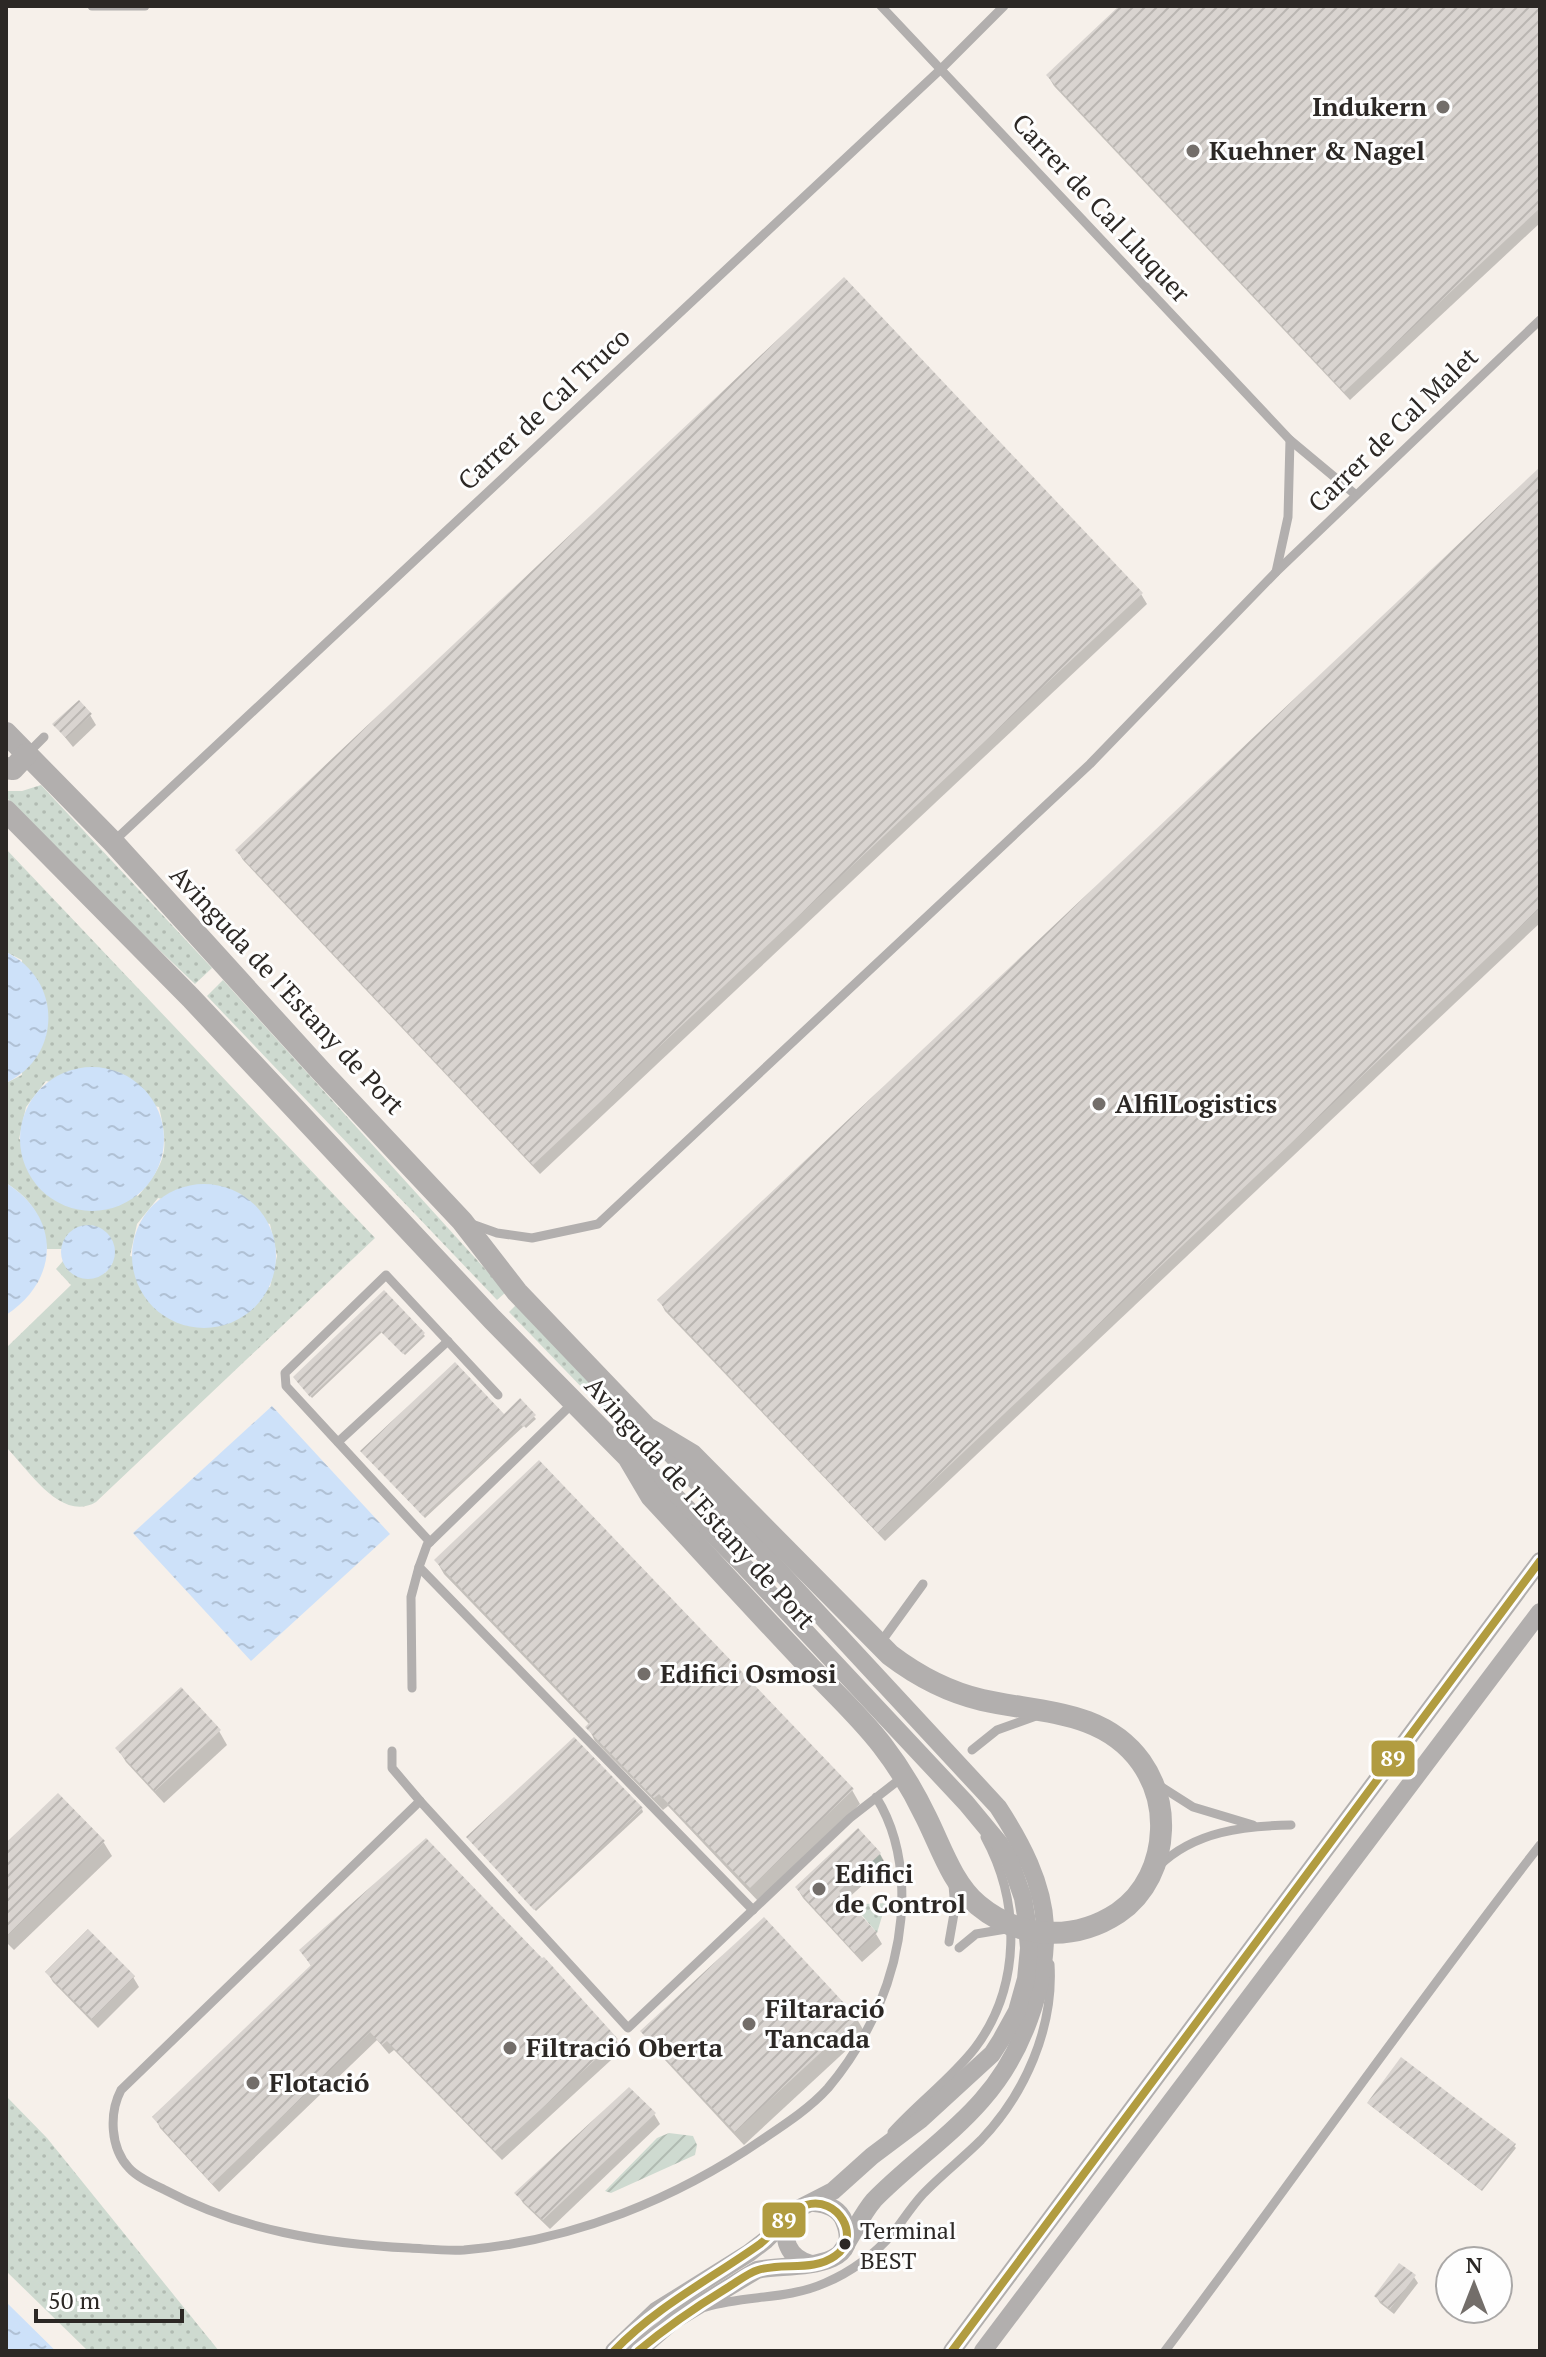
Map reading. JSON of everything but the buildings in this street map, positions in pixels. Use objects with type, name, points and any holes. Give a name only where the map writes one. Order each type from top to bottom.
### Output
[{"type":"street","name":"Avinguda de l'Estany de Port","points":[[6,733],[113,842],[462,1221],[517,1292],[647,1428],[692,1455],[800,1561],[879,1645],[908,1669],[940,1686],[981,1699],[1063,1714],[1106,1729],[1134,1752],[1157,1793],[1161,1826],[1158,1856],[1152,1874],[1134,1900],[1122,1911],[1090,1928],[1055,1934],[1019,1928],[979,1906],[967,1895],[904,1776],[879,1740],[651,1496],[628,1457],[492,1319],[191,998],[6,811]]},
{"type":"street","points":[[6,768],[13,769],[27,754]]},
{"type":"street","points":[[638,2351],[674,2320],[757,2270],[771,2266],[816,2265],[841,2252],[873,2201],[1022,2060],[1045,1926],[1029,1864],[1010,1826],[991,1799],[647,1428]]},
{"type":"street","points":[[614,2351],[656,2311],[749,2253],[804,2205],[814,2203],[833,2191],[872,2156],[920,2120],[1012,2019],[1022,1994],[1028,1964],[1028,1931],[1023,1898],[1010,1861],[1000,1844],[966,1803],[723,1545],[659,1480],[628,1457]]},
{"type":"street","points":[[952,2351],[1540,1561]]},
{"type":"street","points":[[983,2351],[1540,1612]]},
{"type":"street","points":[[814,2203],[833,2208],[845,2223],[846,2243],[841,2252]]},
{"type":"street","points":[[790,2217],[785,2235],[791,2253],[816,2265]]},
{"type":"lane","points":[[92,6],[145,6]]},
{"type":"lane","name":"Carrer de Cal Lluquer","points":[[881,6],[1290,440],[1356,495]]},
{"type":"lane","name":"Carrer de Cal Truco","points":[[113,842],[941,69],[1004,6]]},
{"type":"lane","name":"Carrer de Cal Malet","points":[[462,1221],[497,1233],[532,1238],[598,1224],[1090,764],[1276,572],[1540,320]]},
{"type":"lane","points":[[1276,572],[1288,517],[1290,440]]},
{"type":"lane","points":[[27,754],[44,737]]},
{"type":"lane","points":[[430,1542],[286,1386],[285,1373],[386,1275],[498,1395]]},
{"type":"lane","points":[[338,1442],[448,1341]]},
{"type":"lane","points":[[412,1688],[411,1597],[430,1542],[574,1402]]},
{"type":"lane","points":[[419,1567],[753,1910]]},
{"type":"lane","points":[[879,1645],[923,1584]]},
{"type":"lane","points":[[972,1750],[997,1730],[1013,1722],[1037,1715],[1063,1714]]},
{"type":"lane","points":[[392,1751],[392,1768],[420,1801],[628,2028],[850,1818],[904,1776]]},
{"type":"lane","points":[[1151,1778],[1193,1807],[1256,1826]]},
{"type":"lane","points":[[420,1801],[121,2090],[115,2102],[113,2136],[119,2154],[134,2173],[216,2214],[278,2232],[376,2246],[446,2250],[516,2244],[592,2225],[663,2197],[732,2161],[780,2128],[825,2091],[853,2057],[874,2021],[900,1935],[901,1897],[899,1862],[892,1829],[876,1797]]},
{"type":"lane","points":[[1152,1874],[1172,1855],[1201,1838],[1256,1826],[1291,1825]]},
{"type":"lane","points":[[1165,2351],[1441,1973],[1540,1845]]},
{"type":"lane","points":[[949,1866],[955,1895],[949,1942]]},
{"type":"lane","points":[[959,1948],[976,1934],[1019,1928]]},
{"type":"lane","points":[[674,2320],[721,2303],[804,2290],[823,2284],[858,2265],[884,2243],[925,2192],[991,2129],[1012,2101],[1022,2060]]},
{"type":"shaded area","points":[[41,785],[212,968],[195,984],[93,887],[6,797],[6,791],[22,791]]},
{"type":"shaded area","points":[[6,849],[375,1238],[96,1502],[83,1507],[58,1500],[46,1491],[6,1447],[6,1348],[71,1285],[56,1269],[63,1261],[67,1268],[105,1273],[112,1264],[62,1245],[62,1249],[47,1249],[43,1228],[35,1211],[23,1196],[6,1183],[6,1083],[22,1075],[22,960],[6,952]],"holes":[[[46,1081],[159,1107],[164,1135],[163,1155],[155,1174],[138,1196],[19,1139],[26,1107]],[[158,1198],[270,1224],[277,1256],[270,1287],[130,1256],[137,1224]]]},
{"type":"shaded area","points":[[223,980],[506,1292],[497,1300],[207,996]]},
{"type":"shaded area","points":[[517,1304],[624,1419],[641,1442],[618,1425],[509,1312]]},
{"type":"shaded area","points":[[880,1854],[887,1884],[864,1884],[862,1871]]},
{"type":"shaded area","points":[[886,1903],[877,1933],[861,1914],[864,1904]]},
{"type":"shaded area","points":[[6,2096],[47,2138],[219,2351],[88,2351],[6,2271]]},
{"type":"shaded area","points":[[669,2133],[693,2136],[697,2145],[695,2155],[611,2193],[605,2191],[657,2138]]},
{"type":"water","points":[[6,952],[24,964],[38,980],[46,998],[48,1018],[46,1037],[38,1055],[25,1071],[6,1083]]},
{"type":"water","points":[[92,1067],[120,1072],[143,1088],[159,1111],[164,1139],[159,1167],[143,1190],[120,1206],[92,1211],[64,1206],[41,1190],[25,1167],[20,1139],[25,1111],[41,1088],[64,1072]]},
{"type":"water","points":[[6,1183],[24,1197],[37,1213],[47,1249],[37,1284],[24,1301],[6,1315]]},
{"type":"water","points":[[204,1184],[232,1189],[255,1205],[271,1228],[276,1256],[271,1284],[255,1307],[232,1323],[204,1328],[176,1323],[153,1307],[137,1284],[132,1256],[137,1228],[153,1205],[176,1189]]},
{"type":"water","points":[[88,1225],[107,1233],[115,1252],[107,1271],[88,1279],[69,1271],[61,1252],[69,1233]]},
{"type":"water","points":[[272,1406],[390,1534],[251,1661],[133,1533]]},
{"type":"water","points":[[6,2302],[56,2351],[6,2351]]},
{"type":"pier","points":[[6,2297],[60,2351],[56,2351],[6,2301]]},
{"type":"transit line","name":"89","points":[[952,2351],[1540,1561]]},
{"type":"transit line","name":"89","points":[[614,2351],[648,2320],[760,2244],[799,2208],[817,2204],[828,2206],[843,2220],[847,2239],[835,2256],[817,2264],[768,2268],[750,2273],[681,2318],[638,2351]]},
{"type":"place","name":"Indukern","points":[[1443,107]]},
{"type":"place","name":"Kuehner & Nagel","points":[[1193,151]]},
{"type":"place","name":"AlfilLogistics","points":[[1099,1104]]},
{"type":"place","name":"Edifici Osmosi","points":[[644,1674]]},
{"type":"place","name":"Edifici de Control","points":[[819,1889]]},
{"type":"place","name":"Filtaració Tancada","points":[[749,2024]]},
{"type":"place","name":"Filtració Oberta","points":[[510,2048]]},
{"type":"place","name":"Flotació","points":[[253,2083]]},
{"type":"place","name":"Terminal BEST","points":[[845,2244]]}]
